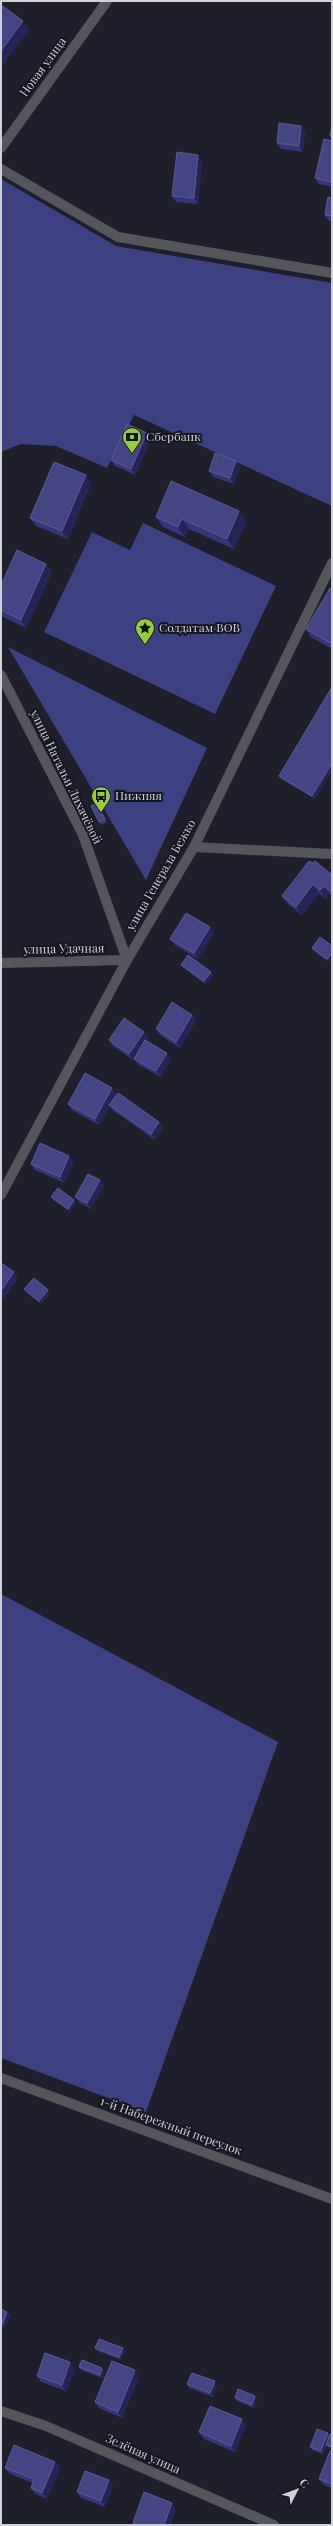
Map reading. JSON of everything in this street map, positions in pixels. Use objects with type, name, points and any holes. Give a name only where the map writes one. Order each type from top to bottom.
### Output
[{"type":"street","name":"Новая улица","points":[[1,148],[107,1]]},
{"type":"street","points":[[1,169],[118,237],[332,273]]},
{"type":"street","name":"улица Генерала Бежко","points":[[1,1195],[127,960],[194,847],[332,563]]},
{"type":"street","name":"улица Натальи Лихачёвой","points":[[1,675],[83,835],[127,960]]},
{"type":"street","points":[[194,847],[332,854]]},
{"type":"street","name":"улица Удачная","points":[[1,963],[127,960]]},
{"type":"street","name":"1-й Набережный переулок","points":[[1,2078],[332,2199]]},
{"type":"street","name":"Зелёная улица","points":[[1,2411],[46,2426],[274,2525]]},
{"type":"shaded area","points":[[1,179],[116,246],[332,283],[332,506],[134,415],[107,468],[56,446],[21,444],[1,452]]},
{"type":"shaded area","points":[[143,523],[276,586],[215,714],[44,632],[92,532],[130,550]]},
{"type":"shaded area","points":[[8,647],[207,748],[146,880]]},
{"type":"shaded area","points":[[1,1594],[278,1742],[146,2112],[1,2058]]},
{"type":"building","points":[[1,5],[23,21],[1,51]]},
{"type":"building","points":[[279,123],[301,126],[299,146],[277,143]]},
{"type":"building","points":[[332,125],[332,136],[330,136]]},
{"type":"building","points":[[324,139],[332,141],[332,182],[315,178]]},
{"type":"building","points":[[177,152],[198,155],[194,198],[172,196]]},
{"type":"building","points":[[328,197],[332,198],[332,216],[325,215]]},
{"type":"building","points":[[127,424],[147,433],[131,469],[111,460]]},
{"type":"building","points":[[215,453],[236,461],[230,478],[209,471]]},
{"type":"building","points":[[54,462],[86,475],[62,531],[30,518]]},
{"type":"building","points":[[171,481],[239,511],[227,539],[182,519],[178,527],[156,517]]},
{"type":"building","points":[[17,550],[46,564],[21,620],[1,610],[1,585]]},
{"type":"building","points":[[330,588],[332,589],[332,644],[306,629]]},
{"type":"building","points":[[332,687],[332,763],[312,796],[279,776]]},
{"type":"building","points":[[97,803],[105,819],[99,822],[91,806]]},
{"type":"building","points":[[309,861],[313,863],[315,861],[331,874],[332,873],[332,892],[324,886],[320,890],[313,884],[296,907],[282,896]]},
{"type":"building","points":[[186,913],[210,927],[194,953],[170,939]]},
{"type":"building","points":[[320,937],[332,946],[332,953],[327,959],[312,948]]},
{"type":"building","points":[[188,955],[211,972],[204,981],[181,965]]},
{"type":"building","points":[[172,1002],[192,1015],[176,1042],[156,1029]]},
{"type":"building","points":[[124,1018],[144,1032],[129,1054],[109,1040]]},
{"type":"building","points":[[145,1040],[167,1053],[156,1071],[134,1059]]},
{"type":"building","points":[[85,1073],[112,1088],[95,1119],[68,1104]]},
{"type":"building","points":[[118,1093],[159,1122],[151,1134],[109,1105]]},
{"type":"building","points":[[40,1143],[69,1156],[60,1177],[31,1164]]},
{"type":"building","points":[[88,1174],[100,1180],[87,1203],[75,1197]]},
{"type":"building","points":[[58,1188],[74,1200],[68,1209],[51,1197]]},
{"type":"building","points":[[1,1263],[14,1272],[1,1291]]},
{"type":"building","points":[[34,1278],[48,1290],[39,1301],[24,1289]]},
{"type":"building","points":[[1,2309],[7,2312],[3,2323],[1,2323]]},
{"type":"building","points":[[99,2339],[123,2348],[119,2357],[95,2348]]},
{"type":"building","points":[[45,2353],[70,2362],[62,2385],[37,2376]]},
{"type":"building","points":[[82,2360],[102,2368],[100,2375],[79,2367]]},
{"type":"building","points":[[112,2361],[135,2370],[118,2412],[95,2402]]},
{"type":"building","points":[[192,2373],[215,2381],[210,2393],[187,2384]]},
{"type":"building","points":[[238,2389],[255,2396],[252,2405],[235,2398]]},
{"type":"building","points":[[210,2406],[242,2419],[231,2446],[199,2432]]},
{"type":"building","points":[[317,2429],[328,2433],[321,2451],[310,2447]]},
{"type":"building","points":[[330,2434],[332,2435],[332,2447],[326,2445]]},
{"type":"building","points":[[14,2445],[55,2462],[42,2493],[31,2488],[34,2479],[5,2468]]},
{"type":"building","points":[[330,2451],[332,2452],[332,2484],[319,2479]]},
{"type":"building","points":[[85,2471],[109,2480],[101,2501],[77,2492]]},
{"type":"building","points":[[144,2492],[172,2503],[164,2525],[138,2525],[133,2523]]},
{"type":"place","name":"Сбербанк","points":[[132,454]]},
{"type":"place","name":"Солдатам ВОВ","points":[[145,645]]},
{"type":"place","name":"Нижняя","points":[[101,813]]}]
